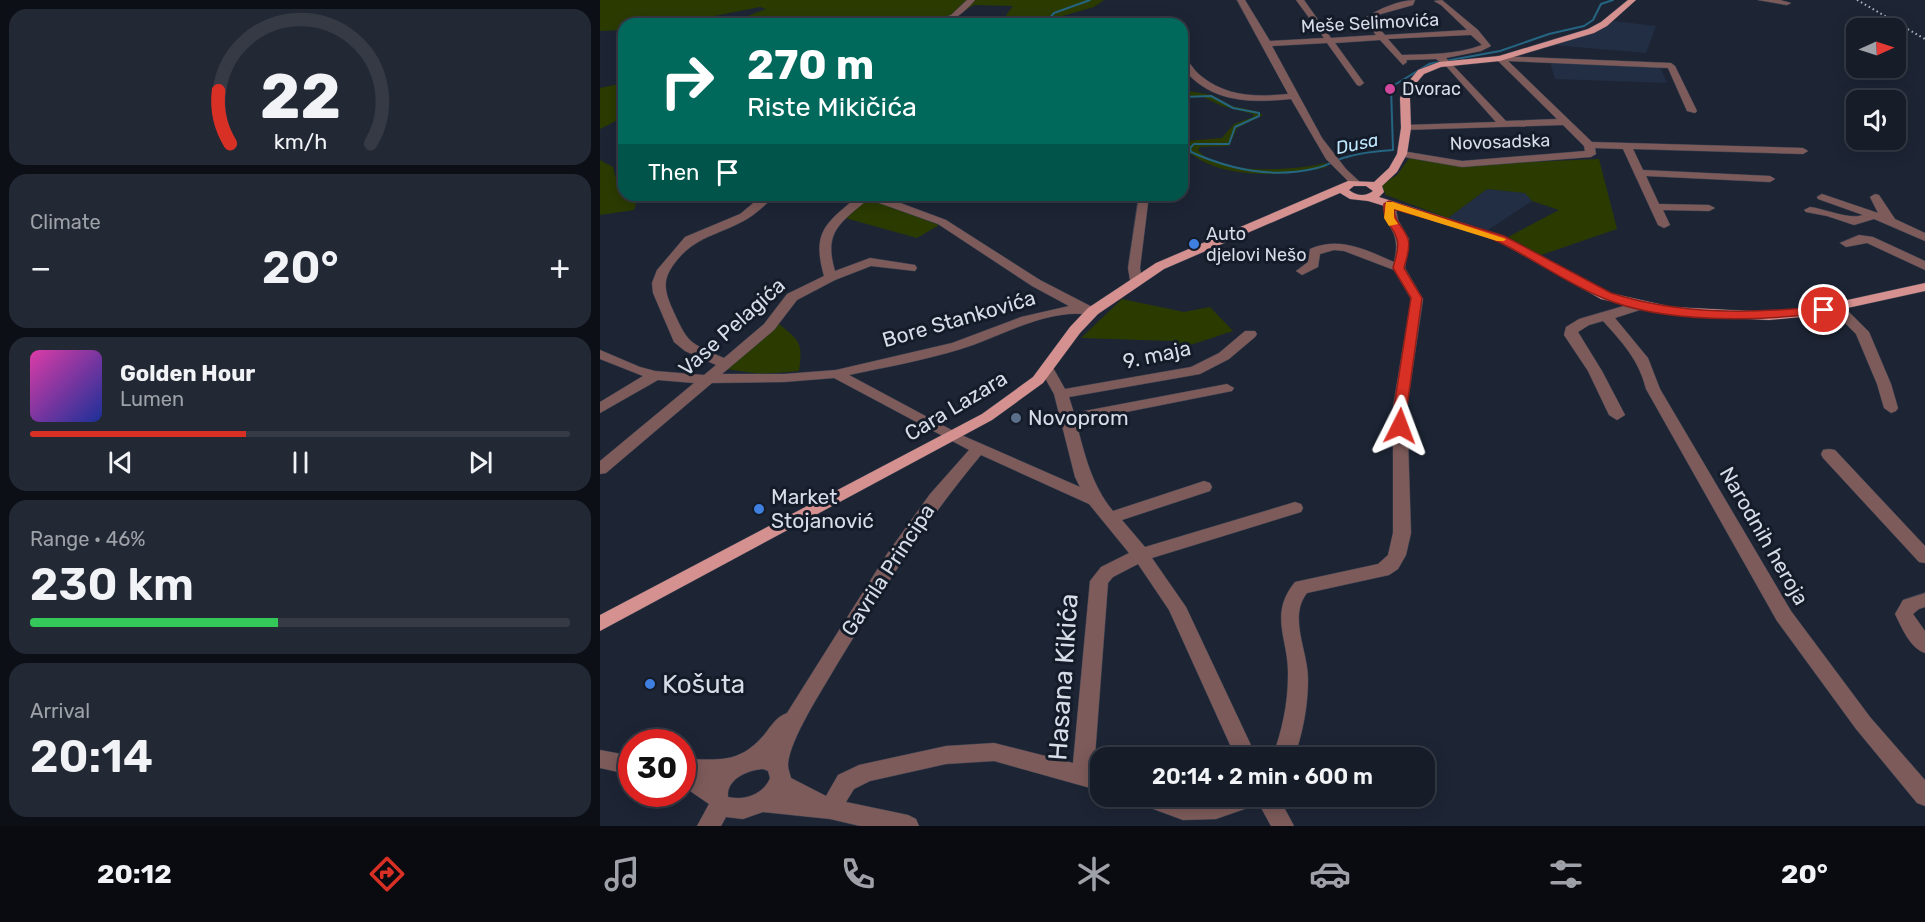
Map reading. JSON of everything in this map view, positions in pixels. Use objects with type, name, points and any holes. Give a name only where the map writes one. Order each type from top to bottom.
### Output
[{"type":"main road","points":[[1378,195],[1399,159],[1406,128],[1405,98],[1409,86],[1422,72],[1442,60],[1500,58],[1591,31],[1604,24],[1632,0]]},
{"type":"main road","points":[[1352,186],[1399,159]]},
{"type":"main road","points":[[1352,186],[1359,198],[1378,195]]},
{"type":"main road","points":[[1352,186],[1419,214],[1500,238],[1606,296],[1641,305],[1701,314],[1769,316],[1836,308],[1925,287]]},
{"type":"main road","name":"Cara Lazara","points":[[600,624],[954,437],[1021,395],[1047,369],[1087,309],[1160,266],[1311,201],[1331,196],[1352,186]]},
{"type":"street","points":[[948,18],[954,16],[971,0]]},
{"type":"street","points":[[1241,0],[1294,96],[1334,162],[1352,186]]},
{"type":"street","points":[[1300,0],[1360,84]]},
{"type":"street","points":[[1411,0],[1410,3],[1371,16],[1368,20],[1401,60],[1442,60],[1487,46],[1444,3],[1438,1]]},
{"type":"street","points":[[1762,0],[1787,3]]},
{"type":"street","name":"Meše Selimovića","points":[[1267,44],[1475,32]]},
{"type":"street","points":[[1500,58],[1671,66],[1692,111]]},
{"type":"street","name":"Novosadska","points":[[1399,159],[1462,164],[1590,154],[1589,145],[1500,58]]},
{"type":"street","name":"Novosadska","points":[[1442,60],[1504,125]]},
{"type":"street","points":[[1188,70],[1190,74],[1203,82],[1240,97],[1252,99],[1294,96]]},
{"type":"street","name":"Novosadska","points":[[1406,128],[1564,122]]},
{"type":"street","name":"Novosadska","points":[[1589,145],[1803,151]]},
{"type":"street","points":[[1626,145],[1664,225]]},
{"type":"street","points":[[1640,174],[1770,179]]},
{"type":"street","points":[[1378,195],[1402,238],[1404,246],[1399,268]]},
{"type":"street","points":[[1822,197],[1891,221],[1925,237]]},
{"type":"street","points":[[1875,197],[1880,208],[1891,221]]},
{"type":"street","points":[[724,363],[690,348],[679,339],[659,293],[658,283],[661,273],[689,240],[744,216],[763,201]]},
{"type":"street","points":[[831,277],[824,239],[842,217],[861,201]]},
{"type":"street","points":[[884,201],[942,222],[1036,284],[1087,309]]},
{"type":"street","points":[[1136,280],[1134,268],[1143,201]]},
{"type":"street","points":[[1656,207],[1709,208]]},
{"type":"street","points":[[1810,210],[1829,213],[1854,222],[1874,215]]},
{"type":"street","points":[[1846,243],[1859,239],[1869,240],[1925,266]]},
{"type":"street","points":[[1285,747],[1295,710],[1298,665],[1289,627],[1293,594],[1300,587],[1383,570],[1392,564],[1397,555],[1402,533],[1400,407],[1417,298],[1399,268],[1340,246],[1328,245],[1314,252],[1314,264],[1302,271]]},
{"type":"street","name":"Vase Pelagića","points":[[600,469],[769,327],[792,297],[831,277],[870,262],[911,268]]},
{"type":"street","points":[[1617,415],[1595,371],[1571,335],[1572,330],[1576,326],[1641,305]]},
{"type":"street","points":[[1836,308],[1862,332],[1884,384],[1891,408]]},
{"type":"street","name":"Bore Stankovića","points":[[600,354],[635,370],[656,375],[784,378],[836,374],[959,345],[1036,317],[1087,309]]},
{"type":"street","name":"Narodnih heroja","points":[[1606,316],[1642,356],[1648,367],[1653,389],[1784,616],[1863,723],[1925,796]]},
{"type":"street","name":"9. maja","points":[[1061,394],[1195,371],[1224,357],[1250,334]]},
{"type":"street","points":[[1047,369],[1061,394],[1083,477],[1095,500],[1141,555],[1177,608],[1242,747]]},
{"type":"street","points":[[836,374],[954,437],[1095,500]]},
{"type":"street","points":[[600,408],[656,375]]},
{"type":"street","points":[[1068,419],[1227,388]]},
{"type":"street","name":"Gavrila Principa","points":[[765,803],[778,774],[788,732],[806,698],[899,550],[936,498],[980,448]]},
{"type":"street","points":[[1829,454],[1925,557]]},
{"type":"street","points":[[1110,518],[1204,487]]},
{"type":"street","points":[[1141,555],[1295,508]]},
{"type":"street","name":"Hasana Kikića","points":[[1093,747],[1099,581],[1107,572],[1141,555]]},
{"type":"street","points":[[1925,600],[1907,607],[1904,614],[1912,630],[1925,645]]},
{"type":"street","name":"Gavrila Principa","points":[[727,810],[721,782],[769,744],[806,698]]},
{"type":"street","points":[[830,809],[846,782],[867,772],[946,755],[994,752],[1090,777]]},
{"type":"street","points":[[600,759],[618,762]]},
{"type":"street","points":[[696,768],[741,765],[765,759],[778,774],[830,809]]},
{"type":"street","points":[[696,783],[727,810]]},
{"type":"street","points":[[708,826],[727,810],[765,803],[830,809],[908,826]]},
{"type":"street","points":[[1175,807],[1183,810],[1222,807]]},
{"type":"street","points":[[1272,807],[1283,826]]},
{"type":"shaded area","points":[[1614,21],[1656,26],[1646,53],[1553,45],[1596,32]]},
{"type":"shaded area","points":[[1550,62],[1660,67],[1667,83],[1555,79]]},
{"type":"shaded area","points":[[1487,189],[1526,193],[1532,201],[1488,230],[1448,218]]},
{"type":"green space","points":[[600,0],[1104,0],[1094,7],[1059,18],[1004,18],[1013,6],[974,5],[953,18],[742,18],[766,9],[760,7],[704,18],[618,18],[618,30],[600,31]]},
{"type":"green space","points":[[618,84],[618,120],[600,129],[600,88]]},
{"type":"green space","points":[[1188,91],[1212,95],[1232,106],[1263,115],[1237,128],[1229,146],[1200,147],[1198,150],[1208,159],[1240,168],[1296,168],[1326,163],[1327,167],[1269,174],[1238,172],[1211,165],[1188,152],[1188,141],[1222,138],[1234,124],[1253,117],[1253,114],[1222,106],[1203,97],[1188,98]]},
{"type":"green space","points":[[1410,157],[1455,165],[1599,159],[1617,229],[1541,255],[1508,237],[1559,210],[1532,201],[1525,193],[1487,189],[1448,218],[1386,195],[1381,185],[1397,175]]},
{"type":"green space","points":[[600,160],[613,167],[618,182],[618,201],[637,201],[634,210],[600,215]]},
{"type":"green space","points":[[865,201],[876,201],[939,225],[917,238],[845,218]]},
{"type":"green space","points":[[1122,299],[1184,312],[1210,307],[1233,331],[1181,348],[1172,341],[1081,338]]},
{"type":"green space","points":[[778,323],[798,343],[800,348],[799,371],[761,374],[726,369]]},
{"type":"waterway","name":"Dusa","points":[[1050,18],[1054,13],[1090,0]]},
{"type":"waterway","name":"Dusa","points":[[1188,97],[1211,96],[1233,108],[1259,113],[1259,116],[1235,127],[1229,144],[1194,144],[1190,148],[1191,152],[1221,164],[1252,171],[1284,173],[1317,168],[1355,155],[1393,150],[1391,87],[1429,64],[1500,51],[1549,34],[1584,26],[1593,20],[1601,4],[1613,0]]},
{"type":"railway","points":[[1857,0],[1925,39]]},
{"type":"slow traffic","points":[[1393,224],[1389,218],[1389,204],[1501,239]]},
{"type":"place","name":"Dvorac","points":[[1390,89]]},
{"type":"place","name":"Auto djelovi Nešo","points":[[1194,244]]},
{"type":"place","name":"Novoprom","points":[[1016,418]]},
{"type":"place","name":"Market Stojanović","points":[[759,509]]},
{"type":"place","name":"Košuta","points":[[650,684]]},
{"type":"route","points":[[1400,426],[1400,407],[1417,298],[1399,268],[1404,246],[1402,238],[1389,218],[1389,204],[1500,238],[1606,296],[1627,302],[1701,314],[1769,316],[1824,310]]}]
